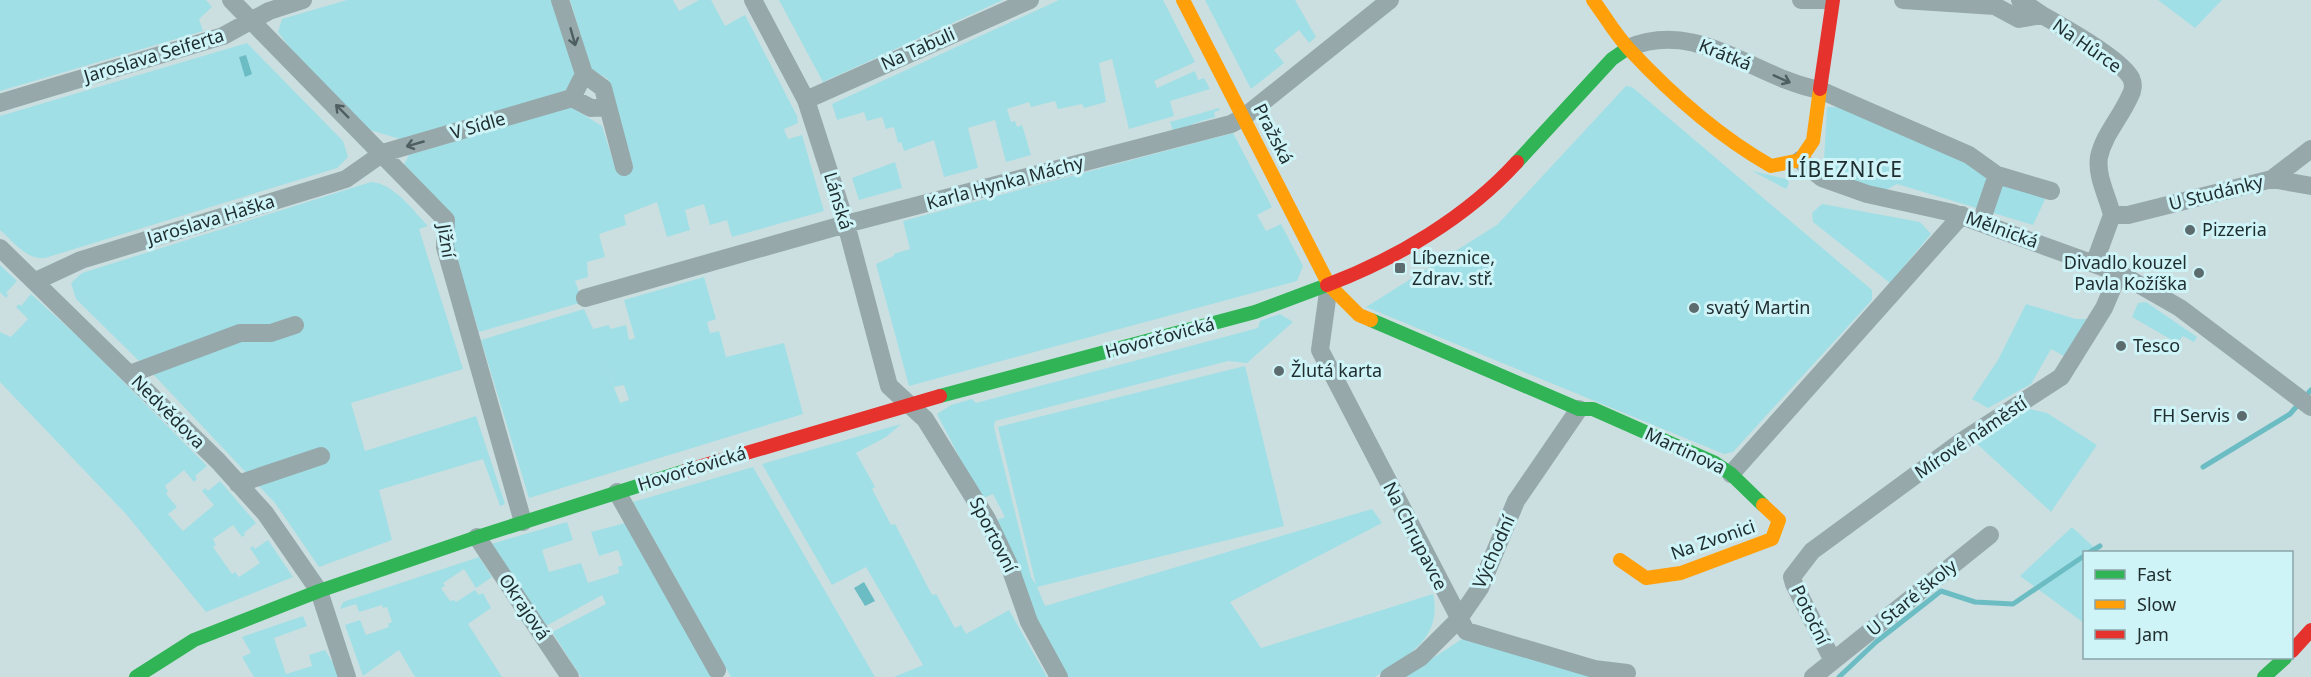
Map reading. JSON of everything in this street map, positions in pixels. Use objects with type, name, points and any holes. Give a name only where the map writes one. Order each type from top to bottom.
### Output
[{"type":"street","name":"Jižní","points":[[231,0],[446,220],[445,247],[523,522]]},
{"type":"street","name":"Jaroslava Seiferta","points":[[0,103],[223,36],[269,11],[303,0]]},
{"type":"street","points":[[560,0],[584,74],[603,88],[624,167]]},
{"type":"street","name":"Lánská","points":[[753,0],[806,100],[846,224],[889,386],[907,405]]},
{"type":"street","name":"Na Tabuli","points":[[806,100],[1030,0]]},
{"type":"street","name":"Pražská","points":[[1184,0],[1329,285]]},
{"type":"street","name":"Karla Hynka Máchy","points":[[585,298],[846,224],[1225,126],[1244,117],[1390,0]]},
{"type":"street","points":[[1593,0],[1628,48],[1714,129],[1739,148],[1771,166],[1800,160],[1813,141],[1833,0]]},
{"type":"street","points":[[1801,0],[1829,0]]},
{"type":"street","name":"Na Hůrce","points":[[1903,0],[1995,6],[2019,19],[2042,15],[2081,38],[2131,77],[2133,89],[2130,98],[2108,134],[2099,157],[2101,180],[2112,215]]},
{"type":"street","points":[[2020,0],[2042,15]]},
{"type":"street","name":"Krátká","points":[[1628,48],[1656,39],[1679,39],[1706,44],[1799,86],[1820,90]]},
{"type":"street","name":"Hovorčovická","points":[[136,677],[194,640],[319,591],[477,537],[617,492],[907,405],[1255,312],[1329,285],[1395,254],[1472,205],[1522,157],[1612,59],[1628,48]]},
{"type":"street","points":[[584,74],[572,98],[591,108],[608,107]]},
{"type":"street","points":[[1820,90],[1968,155],[1997,175],[2051,191]]},
{"type":"street","name":"V Sídle","points":[[383,153],[572,98]]},
{"type":"street","name":"U Studánky","points":[[2112,215],[2128,216],[2272,179],[2311,149]]},
{"type":"street","name":"Jaroslava Haška","points":[[36,281],[81,260],[346,179],[383,153]]},
{"type":"street","name":"Mělnická","points":[[1800,160],[1822,178],[1867,194],[1962,215],[2119,273],[2180,308],[2311,406]]},
{"type":"street","points":[[1981,222],[1997,175]]},
{"type":"street","points":[[2272,179],[2311,186]]},
{"type":"street","name":"Martinova","points":[[1329,285],[1359,315],[1579,409],[1593,409],[1715,463],[1731,474],[1962,215]]},
{"type":"street","points":[[2094,264],[2112,215]]},
{"type":"street","name":"Nedvědova","points":[[0,248],[130,374],[265,513],[319,591],[347,677]]},
{"type":"street","name":"Mírové náměstí","points":[[1792,577],[1812,551],[1962,441],[2061,377],[2104,308],[2119,273]]},
{"type":"street","name":"Na Chrupavce","points":[[1329,285],[1320,350],[1458,620],[1466,631],[1594,669],[1627,673]]},
{"type":"street","points":[[130,374],[240,333],[271,333],[295,325]]},
{"type":"street","name":"Sportovní","points":[[907,405],[925,419],[987,519],[1013,573],[1029,622],[1059,677]]},
{"type":"street","name":"Východní","points":[[1389,677],[1421,657],[1458,620],[1480,588],[1516,501],[1579,409]]},
{"type":"street","points":[[238,484],[321,456]]},
{"type":"street","name":"Na Zvonici","points":[[1620,560],[1646,578],[1681,573],[1772,539],[1779,520],[1731,474]]},
{"type":"street","name":"Hovorčovická","points":[[617,492],[717,670]]},
{"type":"street","name":"U Staré školy","points":[[1833,661],[1990,535]]},
{"type":"street","name":"Okrajová","points":[[477,537],[570,677]]},
{"type":"street","name":"Potoční","points":[[1792,577],[1833,661],[1813,677]]},
{"type":"street","points":[[2293,650],[2311,630]]},
{"type":"street","points":[[2264,677],[2283,659]]},
{"type":"shaded area","points":[[0,0],[206,0],[212,7],[199,19],[203,31],[0,91]]},
{"type":"shaded area","points":[[347,0],[551,0],[575,75],[566,91],[400,139],[370,130],[293,52],[278,32],[282,19]]},
{"type":"shaded area","points":[[570,0],[673,0],[679,11],[699,0],[711,0],[725,26],[745,15],[797,116],[798,123],[784,129],[788,139],[802,135],[824,211],[732,237],[727,220],[710,225],[704,204],[685,210],[690,230],[667,237],[657,202],[624,215],[626,225],[599,234],[605,257],[587,262],[588,277],[575,281],[583,302],[479,332],[453,248],[455,218],[404,164],[409,155],[571,107],[602,126],[616,170],[633,166],[608,79],[591,69]]},
{"type":"shaded area","points":[[779,0],[1003,0],[823,82]]},
{"type":"shaded area","points":[[1059,0],[1163,0],[1195,62],[1154,81],[1157,88],[1195,71],[1198,80],[1204,78],[1210,89],[1170,101],[1174,116],[1129,129],[1112,59],[1099,63],[1106,102],[1084,108],[1082,104],[1058,109],[1055,101],[1031,107],[1029,102],[1007,109],[1011,122],[1015,121],[1017,127],[1022,125],[1031,155],[1006,162],[995,120],[968,128],[978,168],[944,177],[934,140],[904,151],[901,142],[898,143],[894,127],[886,129],[882,117],[867,121],[864,112],[837,120],[832,104]]},
{"type":"shaded area","points":[[1205,0],[1295,0],[1316,37],[1309,43],[1299,30],[1274,50],[1284,63],[1251,89]]},
{"type":"shaded area","points":[[2158,0],[2222,0],[2195,28]]},
{"type":"shaded area","points":[[247,43],[343,141],[348,157],[337,168],[45,258],[26,253],[0,230],[0,116]]},
{"type":"shaded area","points":[[246,55],[252,74],[245,77],[239,57]]},
{"type":"shaded area","points":[[1626,86],[1632,87],[1872,290],[1872,300],[1733,452],[1724,454],[1366,307],[1497,225]]},
{"type":"shaded area","points":[[1827,107],[1839,107],[2048,193],[2033,225],[1897,184],[1884,191],[1859,184],[1834,173],[1824,160]]},
{"type":"shaded area","points":[[1219,108],[1220,110],[1214,112],[1215,117],[1192,124],[1194,130],[1174,134],[1170,122]]},
{"type":"shaded area","points":[[1233,133],[1272,207],[1257,215],[1266,231],[1281,224],[1303,266],[1297,281],[909,386],[876,264],[894,254],[910,249],[903,221]]},
{"type":"shaded area","points":[[895,162],[902,188],[859,200],[852,178]]},
{"type":"shaded area","points":[[1752,171],[1787,179],[1789,183],[1786,189]]},
{"type":"shaded area","points":[[371,182],[388,187],[395,192],[428,226],[419,229],[463,369],[351,403],[365,451],[476,416],[505,504],[500,506],[483,459],[379,490],[392,540],[319,567],[275,503],[150,371],[271,325],[240,328],[139,361],[76,299],[71,283],[82,273]]},
{"type":"shaded area","points":[[1822,204],[1920,222],[1931,234],[1890,283],[1813,222],[1812,213]]},
{"type":"shaded area","points":[[0,265],[17,281],[6,293],[8,295],[6,298],[0,292]]},
{"type":"shaded area","points":[[704,277],[716,319],[707,322],[710,333],[719,331],[726,357],[784,343],[803,414],[529,498],[481,340],[584,309],[593,329],[609,325],[610,329],[626,325],[629,340],[635,338],[624,300]],"holes":[[[602,357],[614,387],[624,385],[629,400],[620,403]]]},
{"type":"shaded area","points":[[31,294],[85,343],[207,466],[195,476],[197,479],[194,482],[184,470],[165,486],[168,491],[166,494],[177,507],[168,514],[183,531],[214,505],[202,491],[205,488],[208,491],[220,481],[256,523],[242,537],[233,525],[213,539],[216,545],[213,547],[232,574],[235,572],[239,577],[260,563],[250,548],[253,546],[255,549],[268,540],[293,577],[206,612],[126,514],[0,382],[0,332],[11,337],[28,319],[16,307],[19,304],[21,306]]},
{"type":"shaded area","points":[[2146,302],[2197,337],[2194,342],[2183,336],[2177,343],[2132,317],[2138,303]]},
{"type":"shaded area","points":[[2026,304],[2076,319],[2087,319],[2064,356],[2051,349],[2031,384],[1988,408],[1972,399],[1998,360]]},
{"type":"shaded area","points":[[1280,314],[1293,322],[1247,363],[1228,361],[995,421],[994,427],[1031,577],[1036,585],[998,427],[1245,366],[1284,526],[1037,587],[1045,606],[1372,509],[1382,523],[1230,602],[1261,648],[1433,594],[1435,610],[1433,623],[1427,634],[1410,653],[1375,677],[1066,677],[1037,624],[994,521],[1005,517],[993,494],[981,499],[937,414],[951,405],[972,399],[976,403],[1258,328],[1260,321]]},
{"type":"shaded area","points":[[2030,409],[2047,413],[2097,445],[2051,512],[1975,442]]},
{"type":"shaded area","points":[[901,424],[886,437],[856,453],[875,487],[872,489],[891,525],[895,524],[932,595],[936,594],[955,628],[961,625],[966,634],[1009,610],[1047,677],[894,677],[923,665],[866,567],[832,585],[762,464]]},
{"type":"shaded area","points":[[753,467],[875,677],[731,677],[633,502]]},
{"type":"shaded area","points":[[567,522],[573,540],[542,550],[549,572],[581,563],[588,583],[619,573],[618,567],[623,565],[618,550],[599,556],[591,532],[625,523],[712,677],[581,677],[552,632],[606,604],[602,595],[546,626],[491,544]]},
{"type":"shaded area","points":[[2072,527],[2098,551],[2083,551],[2083,622],[2020,576]]},
{"type":"shaded area","points":[[479,557],[492,577],[476,588],[464,569],[443,583],[445,586],[441,588],[450,601],[456,602],[475,590],[479,595],[483,593],[491,608],[468,624],[502,677],[415,677],[399,650],[363,676],[345,625],[360,620],[366,635],[389,627],[388,624],[392,622],[387,607],[383,608],[382,605],[359,612],[356,604],[340,609],[343,602]]},
{"type":"shaded area","points":[[864,582],[875,601],[865,606],[854,588]]},
{"type":"shaded area","points":[[303,616],[307,626],[274,638],[286,674],[312,666],[309,655],[325,650],[342,677],[254,677],[242,657],[251,653],[242,637]]},
{"type":"shaded area","points":[[1465,637],[1595,677],[1404,677]]},
{"type":"waterway","points":[[2203,467],[2290,414],[2311,390]]},
{"type":"waterway","points":[[2092,551],[2100,546]]},
{"type":"waterway","points":[[1839,677],[1876,642],[1941,591],[1975,602],[2013,604],[2083,557]]},
{"type":"traffic: fast","points":[[1517,162],[1612,59],[1628,48]]},
{"type":"traffic: fast","points":[[940,396],[1255,312],[1327,285]]},
{"type":"traffic: fast","points":[[1371,320],[1579,409],[1593,409],[1715,463],[1731,474],[1763,505]]},
{"type":"traffic: fast","points":[[136,677],[194,640],[319,591],[477,537],[685,471]]},
{"type":"traffic: fast","points":[[2264,677],[2284,659]]},
{"type":"traffic: slow","points":[[1183,0],[1329,285],[1359,315],[1371,320]]},
{"type":"traffic: slow","points":[[1593,0],[1624,43],[1661,81],[1714,128],[1771,166],[1800,160],[1813,141],[1820,89]]},
{"type":"traffic: slow","points":[[1620,560],[1646,578],[1681,573],[1772,539],[1779,520],[1763,505]]},
{"type":"traffic: jam","points":[[1820,89],[1833,0]]},
{"type":"traffic: jam","points":[[1327,285],[1379,263],[1429,234],[1476,201],[1517,162]]},
{"type":"traffic: jam","points":[[685,471],[940,396]]},
{"type":"traffic: jam","points":[[2293,650],[2311,630]]},
{"type":"place","name":"Pizzeria","points":[[2190,230]]},
{"type":"place","name":"Líbeznice, Zdrav. stř.","points":[[1400,268]]},
{"type":"place","name":"Divadlo kouzel Pavla Kožíška","points":[[2199,273]]},
{"type":"place","name":"svatý Martin","points":[[1694,308]]},
{"type":"place","name":"Tesco","points":[[2121,346]]},
{"type":"place","name":"Žlutá karta","points":[[1279,371]]},
{"type":"place","name":"FH Servis","points":[[2242,416]]},
{"type":"district","name":"LÍBEZNICE","points":[[1845,170]]}]
